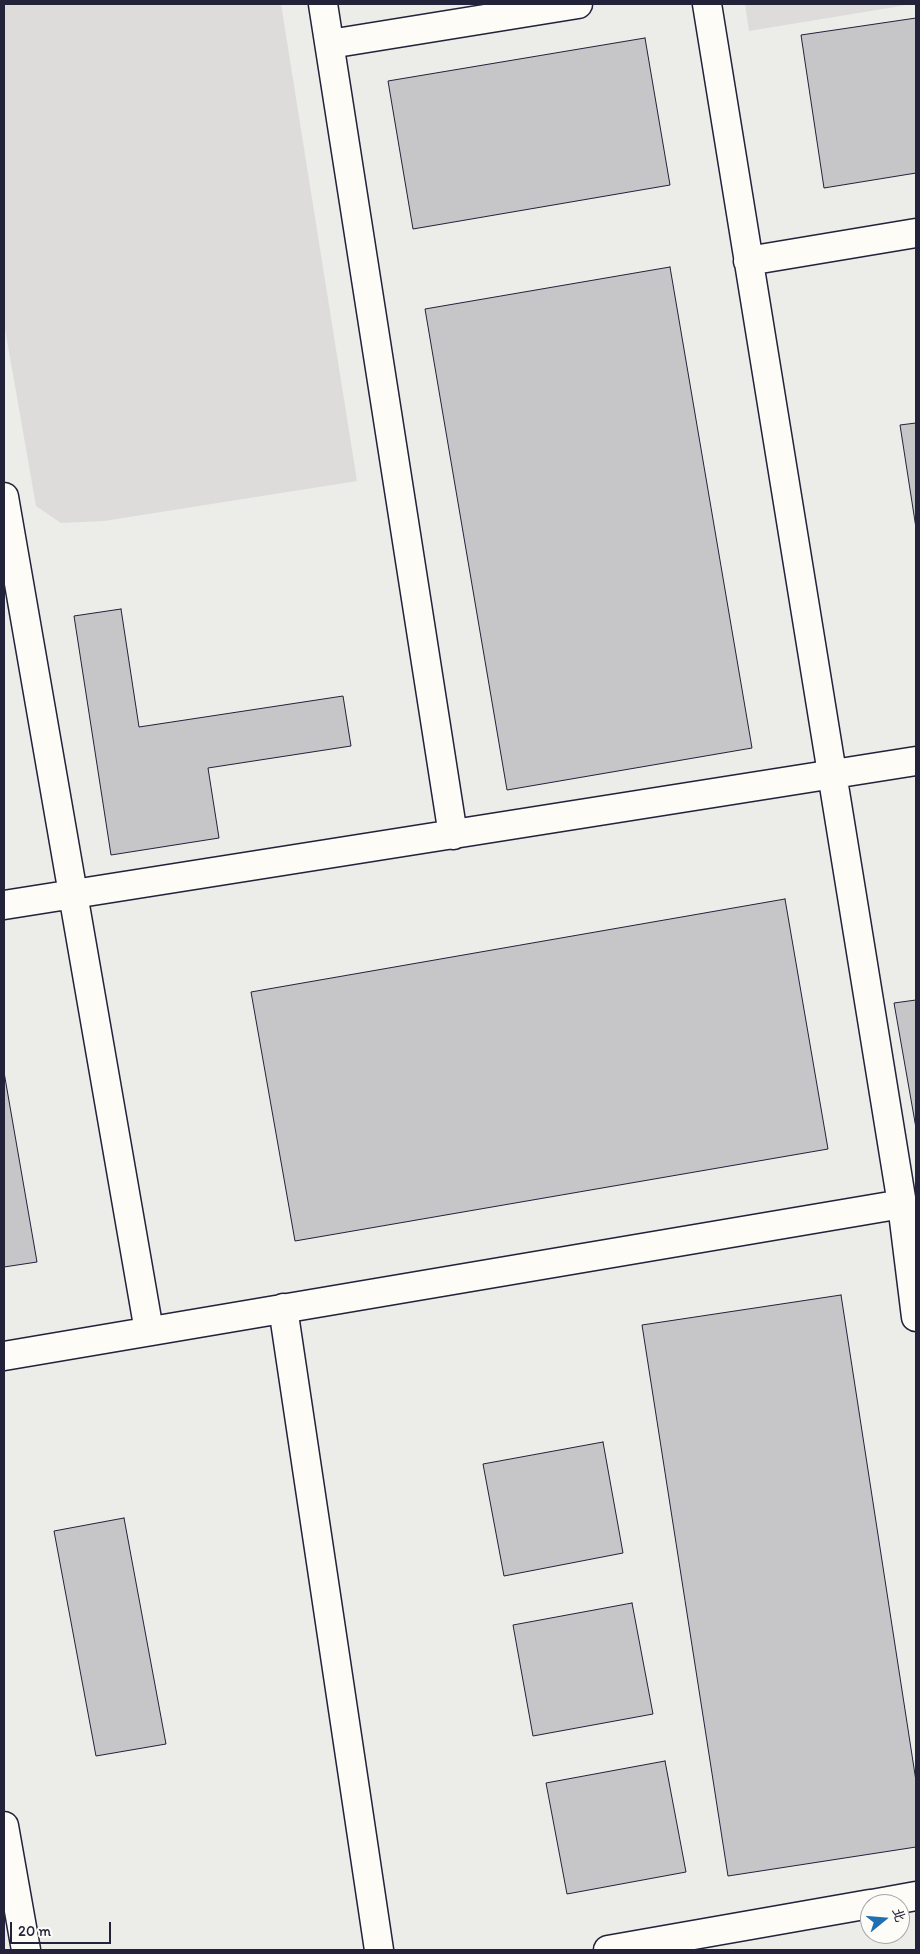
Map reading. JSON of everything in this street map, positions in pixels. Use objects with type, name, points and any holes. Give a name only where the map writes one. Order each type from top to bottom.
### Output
[{"type":"lane","points":[[324,4],[453,834]]},
{"type":"lane","points":[[330,44],[578,4]]},
{"type":"lane","points":[[707,4],[902,1204],[914,1286],[916,1317]]},
{"type":"lane","points":[[748,260],[916,233]]},
{"type":"lane","points":[[5,513],[149,1331]]},
{"type":"lane","points":[[4,905],[916,761]]},
{"type":"lane","points":[[4,1356],[902,1204]]},
{"type":"lane","points":[[283,1308],[379,1950]]},
{"type":"lane","points":[[4,1826],[26,1950]]},
{"type":"lane","points":[[608,1950],[860,1906]]},
{"type":"shaded area","points":[[4,4],[916,4],[916,1950],[4,1950]]},
{"type":"shaded area","points":[[4,4],[281,4],[357,481],[104,521],[61,523],[36,506],[4,323]]},
{"type":"shaded area","points":[[745,4],[913,4],[749,31]]},
{"type":"building","points":[[916,18],[916,173],[824,188],[801,35]]},
{"type":"building","points":[[645,38],[670,185],[413,229],[388,81]]},
{"type":"building","points":[[670,267],[752,748],[507,790],[425,309]]},
{"type":"building","points":[[916,423],[916,528],[900,425]]},
{"type":"building","points":[[121,609],[139,727],[343,696],[351,746],[208,768],[219,838],[111,855],[74,616]]},
{"type":"building","points":[[785,899],[828,1149],[295,1241],[251,992]]},
{"type":"building","points":[[916,1000],[916,1128],[894,1003]]},
{"type":"building","points":[[4,1072],[37,1262],[4,1267]]},
{"type":"building","points":[[841,1295],[916,1781],[916,1847],[728,1876],[642,1325]]},
{"type":"building","points":[[603,1442],[623,1553],[504,1576],[483,1464]]},
{"type":"building","points":[[124,1518],[166,1744],[96,1756],[54,1531]]},
{"type":"building","points":[[632,1603],[653,1714],[533,1736],[513,1625]]},
{"type":"building","points":[[665,1761],[686,1872],[567,1894],[546,1783]]}]
